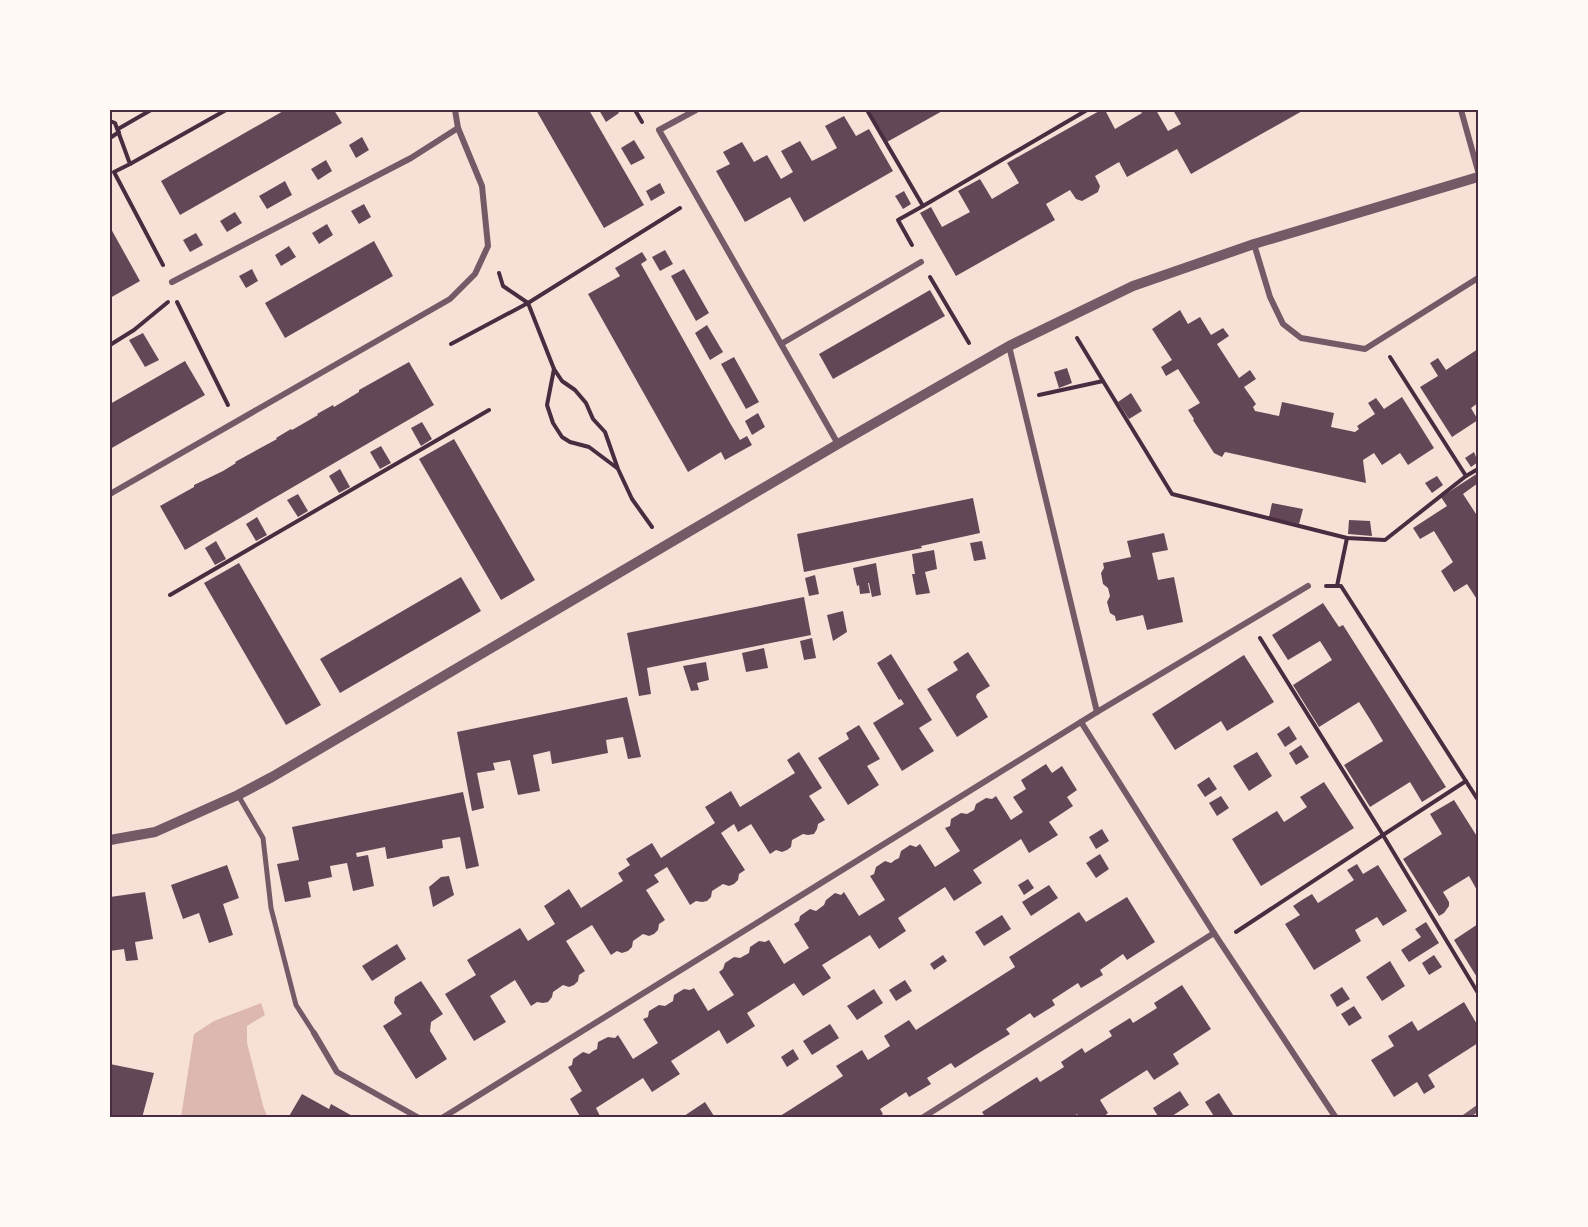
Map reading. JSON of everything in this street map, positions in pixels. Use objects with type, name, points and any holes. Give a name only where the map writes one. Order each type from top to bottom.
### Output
[{"type":"street","points":[[110,494],[450,299],[475,274],[488,246],[482,186],[458,128],[454,110]]},
{"type":"street","points":[[696,110],[659,130],[838,444]]},
{"type":"street","points":[[1461,110],[1479,171]]},
{"type":"street","points":[[172,282],[411,158],[458,128]]},
{"type":"street","points":[[110,840],[155,832],[238,795],[272,777],[665,545],[1009,346],[1133,286],[1254,244],[1479,177]]},
{"type":"street","points":[[1254,244],[1270,297],[1283,324],[1301,338],[1365,349],[1479,278]]},
{"type":"street","points":[[781,344],[921,262]]},
{"type":"street","points":[[1009,346],[1097,712]]},
{"type":"street","points":[[442,1118],[1097,712],[1308,586]]},
{"type":"street","points":[[1082,722],[1214,933],[1336,1118]]},
{"type":"street","points":[[238,795],[263,838],[271,908],[296,1005],[337,1072],[419,1118]]},
{"type":"street","points":[[922,1118],[1214,933]]},
{"type":"street","points":[[1464,1118],[1479,1108]]},
{"type":"path","points":[[110,138],[151,110]]},
{"type":"path","points":[[172,282],[114,172],[226,110]]},
{"type":"path","points":[[867,110],[923,206]]},
{"type":"path","points":[[981,362],[898,220],[1087,110]]},
{"type":"path","points":[[110,121],[115,123],[130,164]]},
{"type":"path","points":[[451,344],[528,303],[697,197]]},
{"type":"path","points":[[488,246],[504,286],[528,303],[554,369],[562,381],[575,390],[586,403],[593,419],[605,432],[632,499],[665,545]]},
{"type":"path","points":[[110,345],[134,330],[175,297],[236,422]]},
{"type":"path","points":[[1065,319],[1172,494],[1347,538],[1385,540],[1466,476],[1479,469]]},
{"type":"path","points":[[1379,340],[1466,476]]},
{"type":"path","points":[[554,369],[547,405],[562,437],[570,442],[589,447],[618,469]]},
{"type":"path","points":[[1022,398],[1103,381]]},
{"type":"path","points":[[170,595],[489,410]]},
{"type":"path","points":[[1337,586],[1347,538]]},
{"type":"path","points":[[1308,586],[1341,586],[1479,800]]},
{"type":"path","points":[[1250,621],[1479,993]]},
{"type":"path","points":[[1220,942],[1466,781]]},
{"type":"shaded area","points":[[261,1003],[265,1015],[247,1026],[247,1043],[268,1117],[181,1117],[194,1034],[214,1021]]},
{"type":"building","points":[[285,110],[334,110],[342,123],[180,215],[161,181]]},
{"type":"building","points":[[536,110],[589,110],[644,205],[604,228]]},
{"type":"building","points":[[599,110],[617,110],[619,113],[606,122]]},
{"type":"building","points":[[868,110],[944,110],[887,142]]},
{"type":"building","points":[[1101,110],[1105,110],[1115,129],[1142,113],[1140,110],[1156,110],[1168,131],[1181,124],[1173,110],[1304,110],[1191,174],[1177,149],[1127,177],[1119,162],[1095,176],[1100,186],[1098,192],[1082,201],[1076,199],[1070,190],[1046,204],[1055,220],[956,276],[920,213],[931,207],[942,227],[970,212],[958,191],[980,179],[992,199],[1019,183],[1007,163]]},
{"type":"building","points":[[844,116],[856,136],[869,129],[893,171],[804,222],[790,197],[745,222],[716,171],[730,164],[723,152],[742,142],[754,162],[767,155],[781,179],[793,172],[781,151],[800,141],[812,161],[837,148],[825,126]]},
{"type":"building","points":[[362,137],[369,150],[356,158],[349,145]]},
{"type":"building","points":[[634,140],[645,158],[631,165],[621,148]]},
{"type":"building","points":[[326,160],[332,171],[318,180],[311,169]]},
{"type":"building","points":[[285,181],[292,195],[267,209],[259,196]]},
{"type":"building","points":[[660,183],[665,193],[651,201],[646,191]]},
{"type":"building","points":[[904,191],[911,204],[903,209],[895,196]]},
{"type":"building","points":[[364,204],[371,217],[359,224],[351,211]]},
{"type":"building","points":[[235,212],[242,223],[227,232],[220,221]]},
{"type":"building","points":[[327,224],[333,235],[319,244],[312,233]]},
{"type":"building","points":[[110,227],[140,281],[110,298]]},
{"type":"building","points":[[196,233],[203,245],[190,252],[183,240]]},
{"type":"building","points":[[374,241],[393,276],[285,338],[265,303]]},
{"type":"building","points":[[289,246],[296,257],[281,266],[275,255]]},
{"type":"building","points":[[665,250],[673,264],[660,271],[652,257]]},
{"type":"building","points":[[642,252],[647,260],[641,264],[730,423],[740,440],[747,436],[752,445],[725,460],[721,452],[688,472],[588,294],[620,276],[615,268]]},
{"type":"building","points":[[252,269],[258,281],[246,288],[239,276]]},
{"type":"building","points":[[684,269],[709,313],[696,321],[671,276]]},
{"type":"building","points":[[930,290],[945,316],[833,379],[819,354]]},
{"type":"building","points":[[1180,310],[1188,324],[1200,317],[1211,335],[1223,328],[1229,336],[1217,344],[1239,378],[1250,370],[1256,379],[1244,387],[1256,404],[1253,407],[1255,411],[1279,416],[1282,402],[1334,413],[1331,427],[1355,432],[1359,429],[1357,426],[1375,414],[1368,403],[1376,398],[1384,409],[1402,397],[1434,448],[1408,465],[1400,453],[1382,465],[1374,453],[1363,460],[1366,483],[1225,452],[1222,457],[1214,453],[1188,410],[1200,403],[1178,369],[1166,376],[1161,367],[1172,360],[1152,329]]},
{"type":"building","points":[[707,325],[723,352],[710,360],[695,333]]},
{"type":"building","points":[[143,333],[159,360],[145,367],[129,340]]},
{"type":"building","points":[[1478,349],[1478,403],[1471,408],[1478,420],[1452,437],[1420,387],[1438,376],[1430,363],[1438,358],[1446,370]]},
{"type":"building","points":[[734,357],[759,402],[746,409],[721,364]]},
{"type":"building","points":[[185,361],[205,395],[110,449],[110,404]]},
{"type":"building","points":[[409,362],[434,405],[185,550],[160,506]]},
{"type":"building","points":[[1067,368],[1072,383],[1059,388],[1054,372]]},
{"type":"building","points":[[1131,393],[1142,411],[1129,419],[1118,402]]},
{"type":"building","points":[[758,413],[765,427],[752,435],[745,421]]},
{"type":"building","points":[[422,422],[432,439],[421,446],[411,428]]},
{"type":"building","points":[[454,439],[535,580],[501,600],[419,459]]},
{"type":"building","points":[[381,446],[391,463],[380,469],[370,452]]},
{"type":"building","points":[[1474,452],[1478,462],[1471,467],[1465,458]]},
{"type":"building","points":[[340,469],[350,487],[339,493],[329,476]]},
{"type":"building","points":[[1478,473],[1478,483],[1463,494],[1478,517],[1478,601],[1467,584],[1454,592],[1441,571],[1453,562],[1434,531],[1420,539],[1413,528],[1447,506],[1441,497]]},
{"type":"building","points":[[1437,476],[1443,485],[1432,493],[1425,483]]},
{"type":"building","points":[[298,494],[308,511],[298,517],[287,500]]},
{"type":"building","points":[[973,498],[980,533],[921,546],[922,548],[804,572],[797,534]]},
{"type":"building","points":[[1272,503],[1303,509],[1299,524],[1269,517]]},
{"type":"building","points":[[257,517],[267,535],[256,541],[246,524]]},
{"type":"building","points":[[1349,520],[1370,521],[1372,536],[1348,534]]},
{"type":"building","points":[[1164,533],[1168,550],[1152,553],[1158,580],[1174,577],[1183,622],[1147,630],[1143,615],[1116,621],[1115,616],[1110,613],[1107,602],[1110,596],[1108,588],[1103,584],[1101,573],[1104,568],[1103,563],[1131,557],[1127,541]]},
{"type":"building","points":[[216,541],[226,559],[215,565],[205,548]]},
{"type":"building","points":[[982,541],[986,559],[974,561],[970,543]]},
{"type":"building","points":[[934,550],[937,569],[925,572],[930,593],[916,595],[912,574],[915,574],[912,554]]},
{"type":"building","points":[[239,563],[321,705],[286,725],[204,583]]},
{"type":"building","points":[[876,563],[881,595],[872,597],[869,583],[870,593],[860,594],[853,568]]},
{"type":"building","points":[[815,575],[819,594],[809,596],[805,578]]},
{"type":"building","points":[[461,577],[481,611],[340,693],[320,659]]},
{"type":"building","points":[[804,597],[811,635],[647,668],[651,694],[639,696],[627,633]]},
{"type":"building","points":[[1323,603],[1339,627],[1343,625],[1446,787],[1422,802],[1410,782],[1370,807],[1344,765],[1383,741],[1371,721],[1359,702],[1319,727],[1293,685],[1332,660],[1320,641],[1288,660],[1272,635]]},
{"type":"building","points":[[843,611],[847,632],[833,641],[827,615]]},
{"type":"building","points":[[812,638],[816,658],[804,660],[800,641]]},
{"type":"building","points":[[764,648],[768,668],[746,672],[742,653]]},
{"type":"building","points":[[968,652],[990,686],[976,697],[988,717],[957,737],[927,689],[958,670],[953,662]]},
{"type":"building","points":[[891,654],[932,720],[919,728],[934,751],[902,771],[873,723],[904,704],[901,699],[899,700],[877,663]]},
{"type":"building","points":[[1244,655],[1274,702],[1227,731],[1221,721],[1175,750],[1152,714]]},
{"type":"building","points":[[706,662],[709,680],[697,683],[699,690],[691,691],[683,666]]},
{"type":"building","points":[[627,697],[641,757],[628,759],[623,737],[606,740],[608,753],[552,764],[550,751],[533,755],[540,791],[518,795],[510,760],[493,763],[495,770],[477,773],[484,808],[472,811],[457,732]]},
{"type":"building","points":[[859,725],[880,759],[867,766],[879,785],[848,805],[818,758],[849,739],[846,733]]},
{"type":"building","points":[[1289,726],[1297,739],[1285,747],[1277,734]]},
{"type":"building","points":[[1301,745],[1309,757],[1296,765],[1289,753]]},
{"type":"building","points":[[799,752],[822,788],[809,796],[825,820],[818,824],[814,834],[803,834],[792,840],[791,847],[787,850],[782,852],[776,850],[770,854],[751,824],[738,832],[734,824],[721,833],[745,870],[739,874],[734,884],[729,886],[723,884],[712,891],[707,901],[696,901],[690,905],[667,867],[654,875],[659,882],[646,890],[665,920],[659,924],[654,934],[649,936],[643,934],[633,941],[628,951],[622,953],[617,951],[611,955],[592,925],[566,941],[585,971],[579,975],[574,985],[569,987],[563,985],[553,992],[548,1002],[537,1002],[531,1006],[515,980],[490,996],[506,1022],[474,1041],[445,994],[476,975],[467,960],[520,928],[528,941],[555,924],[544,906],[569,889],[581,908],[623,881],[618,873],[630,865],[626,859],[652,843],[661,858],[715,823],[705,807],[731,791],[740,807],[795,773],[787,760]]},
{"type":"building","points":[[1257,752],[1272,776],[1249,791],[1233,766]]},
{"type":"building","points":[[1046,764],[1052,773],[1062,766],[1077,790],[1067,797],[1073,806],[1049,822],[1058,835],[1029,853],[1021,839],[973,870],[982,883],[954,901],[945,887],[898,918],[906,931],[879,949],[870,935],[822,965],[831,978],[803,996],[794,983],[747,1013],[755,1026],[727,1044],[719,1030],[671,1061],[680,1074],[652,1092],[643,1078],[596,1108],[601,1118],[581,1118],[570,1099],[582,1091],[568,1067],[572,1065],[573,1059],[583,1052],[589,1054],[597,1049],[598,1042],[608,1037],[615,1038],[618,1035],[633,1059],[658,1043],[643,1019],[648,1017],[649,1011],[673,1001],[674,995],[684,989],[694,988],[708,1011],[734,995],[719,972],[725,963],[734,957],[740,958],[749,953],[750,947],[759,941],[769,940],[784,964],[809,948],[794,924],[799,921],[800,916],[810,909],[816,911],[835,893],[841,895],[844,892],[859,916],[885,900],[870,876],[874,874],[876,867],[885,861],[891,863],[899,858],[901,851],[910,845],[916,847],[920,844],[935,867],[960,851],[945,828],[950,826],[951,819],[961,813],[967,814],[974,810],[976,804],[986,798],[992,799],[996,796],[1011,820],[1023,812],[1013,797],[1026,789],[1021,780]]},
{"type":"building","points":[[1209,777],[1217,789],[1205,797],[1197,785]]},
{"type":"building","points":[[1324,782],[1354,828],[1261,886],[1232,839],[1277,811],[1284,822],[1307,807],[1300,797]]},
{"type":"building","points":[[463,792],[479,866],[466,869],[460,837],[442,840],[443,848],[387,859],[385,847],[356,853],[357,857],[368,855],[374,886],[353,891],[347,863],[330,866],[332,877],[308,882],[311,897],[285,902],[277,864],[299,860],[292,827]]},
{"type":"building","points":[[1221,796],[1229,808],[1217,816],[1209,803]]},
{"type":"building","points":[[1454,800],[1478,838],[1478,892],[1469,876],[1443,892],[1449,906],[1439,916],[1403,859],[1442,834],[1430,814]]},
{"type":"building","points":[[1102,829],[1109,841],[1096,849],[1089,837]]},
{"type":"building","points":[[1100,854],[1109,869],[1096,878],[1086,863]]},
{"type":"building","points":[[1357,864],[1363,874],[1378,865],[1407,911],[1383,926],[1377,917],[1355,930],[1361,941],[1314,970],[1285,924],[1300,915],[1293,906],[1302,900],[1312,894],[1318,903],[1354,880],[1347,870]]},
{"type":"building","points":[[227,865],[239,898],[223,904],[233,935],[209,943],[199,913],[183,919],[171,885]]},
{"type":"building","points":[[449,876],[454,895],[433,907],[429,887],[441,877]]},
{"type":"building","points":[[1028,879],[1034,888],[1024,895],[1018,885]]},
{"type":"building","points":[[1049,885],[1058,898],[1031,916],[1022,902]]},
{"type":"building","points":[[145,892],[153,939],[135,942],[138,960],[126,961],[124,949],[110,951],[110,897]]},
{"type":"building","points":[[1127,897],[1155,942],[1127,960],[1123,954],[1100,970],[1103,975],[1081,988],[1078,983],[1052,1000],[1055,1005],[1034,1018],[1030,1013],[1006,1029],[1010,1034],[955,1068],[951,1063],[927,1078],[931,1084],[909,1097],[906,1092],[880,1109],[883,1114],[877,1118],[777,1118],[843,1076],[836,1066],[862,1050],[868,1060],[890,1046],[884,1036],[909,1020],[916,1030],[1015,967],[1009,957],[1079,912],[1086,922]]},
{"type":"building","points":[[1002,915],[1011,929],[984,946],[975,932]]},
{"type":"building","points":[[1426,922],[1439,943],[1409,962],[1401,950],[1421,937],[1415,929]]},
{"type":"building","points":[[1478,924],[1478,979],[1454,940]]},
{"type":"building","points":[[397,944],[406,959],[372,981],[362,966]]},
{"type":"building","points":[[943,955],[947,961],[934,970],[930,964]]},
{"type":"building","points":[[1434,955],[1442,967],[1429,975],[1422,963]]},
{"type":"building","points":[[1390,961],[1405,986],[1382,1001],[1366,977]]},
{"type":"building","points":[[905,980],[912,991],[896,1001],[889,990]]},
{"type":"building","points":[[421,981],[443,1014],[431,1022],[430,1031],[447,1059],[416,1079],[383,1026],[402,1014],[394,1003],[395,997]]},
{"type":"building","points":[[1182,985],[1211,1029],[1173,1054],[1179,1064],[1154,1080],[1147,1070],[1100,1100],[1108,1113],[1102,1118],[1079,1118],[1077,1114],[1072,1118],[986,1118],[982,1112],[1037,1077],[1040,1082],[1064,1067],[1061,1062],[1082,1048],[1085,1053],[1112,1036],[1109,1031],[1130,1018],[1133,1023],[1157,1008],[1154,1003]]},
{"type":"building","points":[[1342,987],[1350,999],[1337,1007],[1330,995]]},
{"type":"building","points":[[874,989],[883,1003],[857,1020],[847,1006]]},
{"type":"building","points":[[1464,1002],[1478,1026],[1478,1043],[1428,1075],[1435,1087],[1424,1094],[1417,1082],[1394,1097],[1371,1060],[1394,1046],[1388,1036],[1412,1021],[1418,1031]]},
{"type":"building","points":[[1354,1006],[1362,1018],[1349,1026],[1341,1014]]},
{"type":"building","points":[[830,1024],[839,1038],[812,1055],[803,1041]]},
{"type":"building","points":[[793,1049],[799,1059],[787,1067],[781,1057]]},
{"type":"building","points":[[110,1064],[154,1073],[142,1118],[110,1118]]},
{"type":"building","points":[[1180,1091],[1189,1105],[1169,1118],[1159,1118],[1153,1108]]},
{"type":"building","points":[[1219,1093],[1235,1118],[1215,1118],[1205,1102]]},
{"type":"building","points":[[302,1094],[329,1109],[331,1104],[356,1118],[288,1118]]},
{"type":"building","points":[[705,1102],[714,1116],[711,1118],[681,1118]]}]
